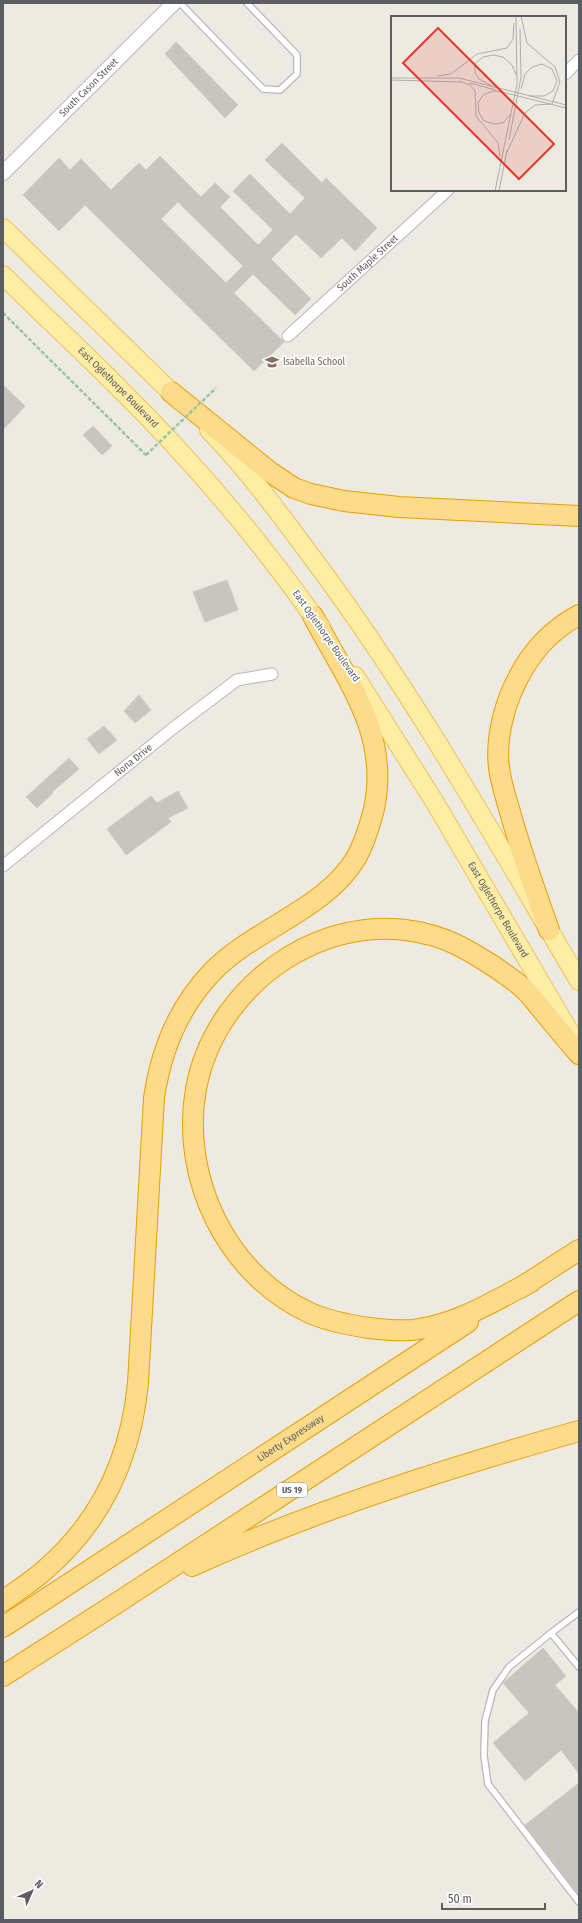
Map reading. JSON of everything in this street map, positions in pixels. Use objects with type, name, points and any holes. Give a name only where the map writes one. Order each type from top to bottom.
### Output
[{"type":"highway","points":[[171,392],[270,472],[294,488],[311,494],[344,501],[399,507],[579,516]]},
{"type":"highway","points":[[549,930],[519,846],[499,767],[499,742],[508,700],[516,680],[528,661],[557,630],[579,615]]},
{"type":"highway","points":[[3,1601],[46,1569],[76,1539],[101,1504],[114,1478],[127,1445],[132,1425],[138,1383],[154,1098],[162,1058],[177,1021],[199,987],[227,958],[330,889],[356,858],[370,826],[376,791],[377,773],[373,741],[358,700],[313,616]]},
{"type":"highway","points":[[531,1282],[454,1321],[418,1330],[384,1330],[357,1326],[332,1320],[304,1310],[264,1283],[233,1248],[218,1225],[207,1201],[198,1174],[193,1118],[196,1088],[211,1042],[238,1000],[256,980],[295,952],[322,940],[347,933],[368,930],[392,930],[434,937],[449,941],[481,959],[524,989],[579,1054]]},
{"type":"highway","name":"Liberty Expressway","points":[[3,1627],[579,1250]]},
{"type":"highway","name":"US 19","points":[[3,1676],[120,1602],[578,1303]]},
{"type":"highway","points":[[120,1602],[223,1552],[290,1526],[496,1454],[579,1431]]},
{"type":"main road","points":[[3,228],[171,392],[212,434],[271,502],[365,629],[455,770],[579,981]]},
{"type":"main road","name":"East Oglethorpe Boulevard","points":[[3,275],[116,384],[179,450],[237,519],[313,616],[354,675],[434,801],[579,1049]]},
{"type":"street","name":"South Cason Street","points":[[3,173],[174,3]]},
{"type":"street","points":[[566,73],[579,60]]},
{"type":"street","name":"South Maple Street","points":[[288,336],[447,191]]},
{"type":"street","name":"Nona Drive","points":[[3,866],[172,728],[237,680],[272,674]]},
{"type":"lane","points":[[180,3],[263,89],[280,90],[297,74],[297,55],[247,3]]},
{"type":"lane","points":[[579,1612],[509,1667],[493,1690],[485,1721],[484,1756],[488,1784],[579,1902]]},
{"type":"lane","points":[[552,1633],[579,1667]]},
{"type":"path","points":[[3,313],[146,455],[216,388]]},
{"type":"building","points":[[176,42],[238,105],[225,118],[165,54]]},
{"type":"building","points":[[282,143],[322,183],[326,178],[377,228],[355,251],[342,238],[321,258],[296,234],[271,259],[311,299],[295,315],[253,274],[234,293],[284,342],[254,371],[85,205],[59,231],[23,195],[59,158],[70,170],[81,159],[111,190],[139,163],[146,170],[160,156],[201,197],[215,183],[230,197],[220,207],[258,245],[273,230],[233,191],[250,174],[290,214],[305,198],[265,160]],"holes":[[[178,202],[243,266],[226,283],[161,219]]]},
{"type":"building","points":[[3,385],[25,406],[3,430]]},
{"type":"building","points":[[93,426],[112,446],[102,455],[83,435]]},
{"type":"building","points":[[227,580],[238,610],[205,622],[193,592]]},
{"type":"building","points":[[139,695],[151,710],[135,723],[124,711]]},
{"type":"building","points":[[104,726],[117,740],[99,754],[87,739]]},
{"type":"building","points":[[69,758],[79,769],[52,792],[53,793],[37,808],[26,797]]},
{"type":"building","points":[[178,791],[188,808],[168,818],[171,822],[126,855],[107,829],[151,796],[157,803]]},
{"type":"building","points":[[543,1648],[566,1676],[555,1685],[579,1713],[579,1774],[561,1750],[525,1781],[493,1743],[529,1713],[503,1683]]},
{"type":"building","points":[[579,1783],[579,1895],[525,1825]]},
{"type":"place","name":"Isabella School","points":[[272,362]]}]
